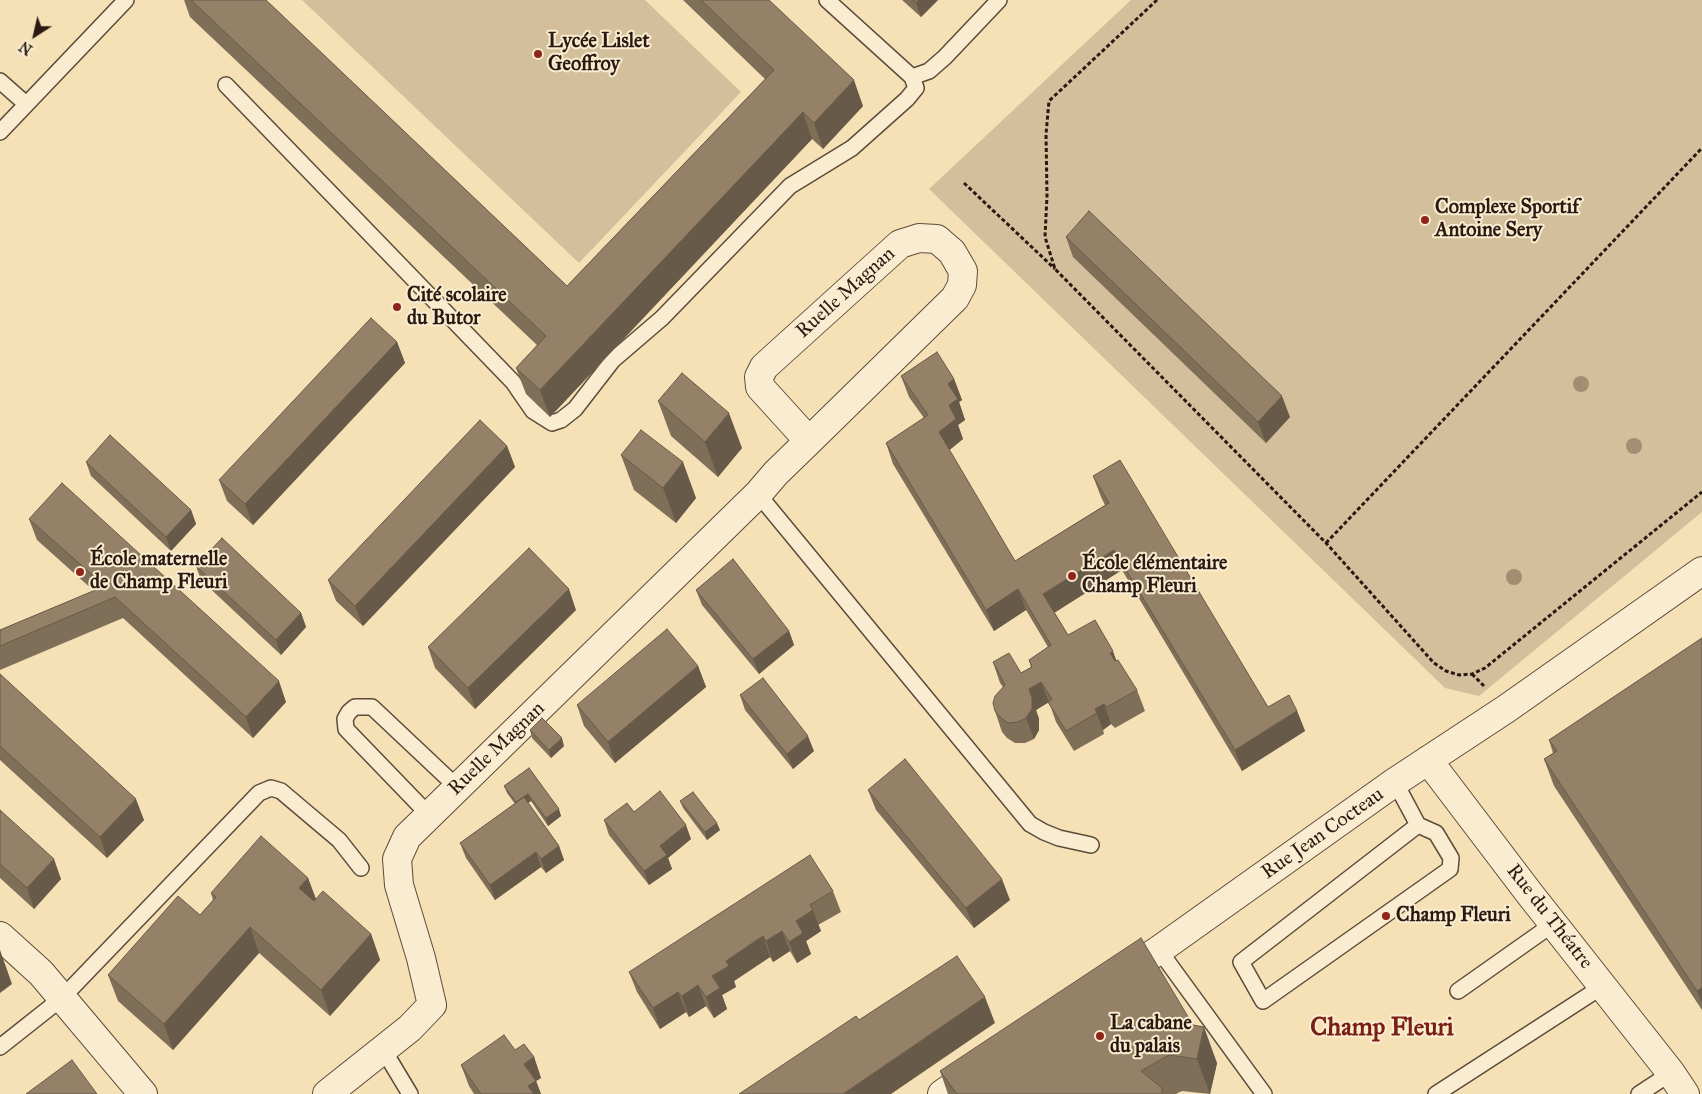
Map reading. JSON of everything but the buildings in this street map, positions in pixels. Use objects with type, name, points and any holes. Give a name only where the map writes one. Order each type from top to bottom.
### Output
[{"type":"street","name":"Ruelle Magnan","points":[[327,1094],[410,1028],[432,1005],[421,958],[399,885],[397,859],[408,837],[955,298],[962,285],[963,271],[952,252],[936,239],[919,238],[900,244],[764,367],[759,377],[760,387],[809,441]]},
{"type":"street","name":"Rue Jean Cocteau","points":[[1102,988],[1159,950],[1395,782],[1506,708],[1702,571]]},
{"type":"street","name":"Rue du Théatre","points":[[1428,760],[1678,1084]]},
{"type":"street","points":[[0,936],[41,973],[143,1094]]},
{"type":"street","points":[[942,1094],[995,1058]]},
{"type":"lane","points":[[0,132],[126,0]]},
{"type":"lane","points":[[226,85],[513,382],[533,411],[552,423],[561,420],[575,409],[613,360],[662,318],[790,186],[852,148],[907,99],[916,88],[912,77],[827,0]]},
{"type":"lane","points":[[912,77],[929,71],[945,57],[999,0]]},
{"type":"lane","points":[[0,81],[26,104]]},
{"type":"lane","points":[[758,494],[1030,824],[1059,838],[1091,844]]},
{"type":"lane","points":[[429,815],[346,729],[345,719],[349,712],[355,707],[372,707],[458,788]]},
{"type":"lane","points":[[1395,782],[1418,825],[1436,833],[1450,858],[1450,869],[1263,1001],[1241,962],[1418,825]]},
{"type":"lane","points":[[0,1047],[62,998],[259,793],[271,788],[280,790],[339,840],[362,868]]},
{"type":"lane","points":[[1458,991],[1553,924]]},
{"type":"lane","points":[[1159,950],[1264,1094]]},
{"type":"lane","points":[[1436,1094],[1603,986]]},
{"type":"lane","points":[[383,1049],[410,1094]]},
{"type":"lane","points":[[1639,1094],[1678,1084]]},
{"type":"path","points":[[1055,269],[1045,236],[1047,196],[1046,134],[1049,101],[1156,0]]},
{"type":"path","points":[[1326,544],[1702,148]]},
{"type":"path","points":[[964,183],[1055,269],[1326,544],[1434,662],[1446,670],[1459,675],[1472,674],[1485,668],[1702,492]]},
{"type":"shaded area","points":[[302,0],[645,0],[741,92],[579,263]]},
{"type":"shaded area","points":[[1131,0],[1702,0],[1702,512],[1479,696],[1445,688],[929,189]]},
{"type":"place","name":"Lycée Lislet Geoffroy","points":[[538,54]]},
{"type":"place","name":"Complexe Sportif Antoine Sery","points":[[1425,220]]},
{"type":"place","name":"Cité scolaire du Butor","points":[[397,307]]},
{"type":"place","name":"École maternelle de Champ Fleuri","points":[[80,572]]},
{"type":"place","name":"École élémentaire Champ Fleuri","points":[[1072,576]]},
{"type":"place","name":"Champ Fleuri","points":[[1386,916]]},
{"type":"place","name":"La cabane du palais","points":[[1100,1036]]},
{"type":"district","name":"Champ Fleuri","points":[[1382,1029]]}]
